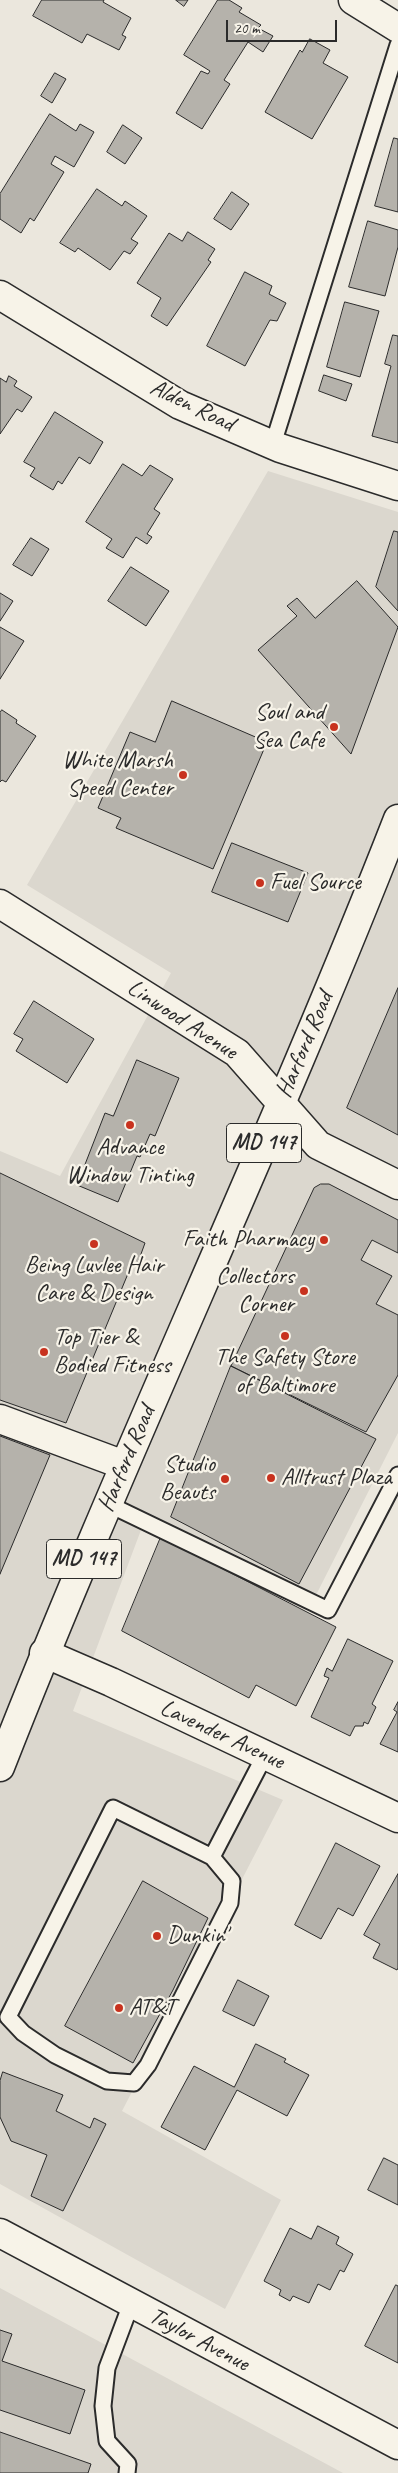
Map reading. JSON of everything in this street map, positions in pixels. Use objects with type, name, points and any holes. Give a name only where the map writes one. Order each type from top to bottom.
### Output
[{"type":"street","points":[[353,0],[398,28]]},
{"type":"street","name":"Alden Road","points":[[0,295],[180,405],[273,444],[398,486]]},
{"type":"street","name":"Harford Road","points":[[0,1767],[44,1653],[281,1103],[398,819]]},
{"type":"street","name":"Linwood Avenue","points":[[0,904],[237,1053],[318,1145],[398,1185]]},
{"type":"street","points":[[0,1419],[124,1465]]},
{"type":"street","name":"Lavender Avenue","points":[[44,1653],[398,1818]]},
{"type":"street","name":"Taylor Avenue","points":[[0,2233],[398,2445]]},
{"type":"lane","points":[[273,444],[398,45]]},
{"type":"lane","points":[[108,1504],[328,1610],[398,1475]]},
{"type":"lane","points":[[212,1857],[264,1755]]},
{"type":"lane","points":[[113,1808],[212,1857],[232,1881],[230,1903],[148,2065],[134,2083],[107,2081],[55,2055],[23,2034],[8,2017],[113,1808]]},
{"type":"lane","points":[[127,2473],[128,2464],[107,2441],[103,2406],[107,2368],[131,2304]]},
{"type":"shaded area","points":[[268,471],[398,512],[398,1433],[314,1599],[147,1514],[73,1711],[283,1800],[122,2111],[281,2200],[225,2309],[0,2184],[0,1151],[60,1176],[171,973],[27,885]]},
{"type":"shaded area","points":[[0,2288],[343,2473],[0,2473]]},
{"type":"building","points":[[42,0],[104,0],[103,2],[131,18],[122,35],[126,37],[119,50],[87,34],[82,43],[33,16]]},
{"type":"building","points":[[176,0],[188,0],[184,6]]},
{"type":"building","points":[[218,0],[229,0],[242,8],[239,12],[261,25],[258,28],[273,36],[263,52],[248,42],[224,80],[230,84],[202,129],[176,113],[201,71],[208,74],[210,71],[184,55]]},
{"type":"building","points":[[310,39],[330,50],[323,63],[348,77],[312,139],[265,112],[300,50],[302,52]]},
{"type":"building","points":[[55,73],[66,79],[52,103],[41,96]]},
{"type":"building","points":[[50,114],[76,131],[80,124],[94,132],[74,167],[55,156],[51,164],[64,172],[34,221],[30,218],[21,233],[0,219],[0,194]]},
{"type":"building","points":[[123,125],[142,138],[125,164],[107,152]]},
{"type":"building","points":[[394,138],[398,139],[398,212],[375,206]]},
{"type":"building","points":[[97,189],[122,206],[125,201],[147,216],[131,239],[138,243],[130,254],[124,251],[110,270],[78,248],[75,252],[60,243]]},
{"type":"building","points":[[232,192],[249,204],[231,230],[214,219]]},
{"type":"building","points":[[368,221],[398,230],[398,247],[385,296],[349,287]]},
{"type":"building","points":[[188,232],[215,249],[208,260],[211,262],[167,326],[151,316],[161,298],[137,283],[169,233],[182,241]]},
{"type":"building","points":[[245,272],[272,286],[269,294],[286,303],[277,321],[270,320],[245,366],[207,346]]},
{"type":"building","points":[[345,302],[379,311],[360,377],[327,367]]},
{"type":"building","points":[[393,335],[398,336],[398,443],[372,436],[391,366],[385,364]]},
{"type":"building","points":[[324,375],[352,384],[346,401],[319,391]]},
{"type":"building","points":[[9,376],[17,381],[14,386],[32,397],[22,412],[17,409],[0,434],[0,378],[6,382]]},
{"type":"building","points":[[55,412],[103,442],[90,464],[79,457],[62,484],[58,481],[53,490],[30,476],[35,468],[24,462]]},
{"type":"building","points":[[123,464],[142,476],[150,465],[173,479],[154,509],[160,513],[147,534],[152,537],[147,544],[136,537],[123,558],[106,548],[112,539],[86,522]]},
{"type":"building","points":[[394,531],[398,532],[398,611],[376,587]]},
{"type":"building","points":[[31,538],[49,549],[32,576],[13,565]]},
{"type":"building","points":[[131,567],[169,591],[146,626],[108,601]]},
{"type":"building","points":[[357,581],[398,627],[351,754],[258,650],[297,616],[287,606],[297,598],[315,618]]},
{"type":"building","points":[[0,593],[13,601],[0,621]]},
{"type":"building","points":[[0,627],[24,641],[0,679]]},
{"type":"building","name":"White Marsh Speed Center","points":[[172,701],[267,742],[213,869],[116,828],[121,818],[98,808],[130,732],[155,742]]},
{"type":"building","points":[[2,710],[17,720],[16,723],[36,736],[6,782],[2,780],[0,782],[0,713]]},
{"type":"building","name":"Fuel Source","points":[[232,843],[308,873],[288,922],[212,892]]},
{"type":"building","points":[[398,988],[398,1135],[347,1108]]},
{"type":"building","points":[[34,1001],[94,1039],[67,1083],[16,1051],[23,1039],[14,1034]]},
{"type":"building","name":"Advance Window Tinting","points":[[137,1060],[179,1078],[155,1136],[150,1134],[140,1157],[137,1156],[118,1202],[77,1185],[105,1113],[113,1116]]},
{"type":"building","points":[[0,1173],[145,1243],[137,1265],[132,1264],[66,1423],[0,1400]]},
{"type":"building","points":[[321,1184],[329,1184],[398,1220],[398,1253],[372,1240],[361,1260],[392,1276],[376,1304],[398,1315],[398,1375],[366,1432],[231,1366],[314,1188]]},
{"type":"building","name":"Alltrust Plaza","points":[[231,1366],[376,1439],[299,1584],[171,1517]]},
{"type":"building","points":[[0,1436],[50,1455],[0,1574]]},
{"type":"building","points":[[161,1537],[336,1627],[296,1706],[256,1685],[249,1698],[122,1631]]},
{"type":"building","points":[[348,1639],[393,1661],[372,1704],[376,1707],[368,1724],[364,1722],[363,1726],[355,1726],[350,1736],[311,1717],[329,1678],[324,1676],[327,1668],[332,1671]]},
{"type":"building","points":[[398,1702],[398,1752],[380,1744],[397,1712],[394,1710]]},
{"type":"building","points":[[336,1843],[380,1866],[353,1916],[338,1908],[321,1939],[295,1925]]},
{"type":"building","points":[[398,1874],[397,1970],[373,1958],[380,1944],[364,1935]]},
{"type":"building","points":[[143,1881],[208,1918],[173,1990],[133,2063],[65,2026]]},
{"type":"building","points":[[238,1980],[269,1996],[254,2026],[223,2011]]},
{"type":"building","points":[[256,2044],[286,2059],[284,2062],[309,2075],[287,2116],[237,2090],[205,2150],[161,2127],[194,2066],[234,2087]]},
{"type":"building","points":[[3,2072],[63,2095],[56,2111],[90,2128],[94,2118],[106,2124],[63,2211],[31,2196],[47,2155],[11,2141],[0,2117],[0,2081]]},
{"type":"building","points":[[384,2158],[398,2165],[398,2205],[368,2190]]},
{"type":"building","points":[[318,2226],[339,2237],[336,2244],[353,2254],[344,2272],[340,2270],[330,2290],[318,2284],[309,2303],[293,2296],[290,2301],[279,2295],[281,2290],[264,2281],[290,2228],[311,2239]]},
{"type":"building","points":[[396,2285],[398,2286],[398,2363],[365,2346]]},
{"type":"building","points":[[0,2330],[12,2334],[2,2361],[85,2390],[70,2434],[0,2410]]},
{"type":"building","points":[[0,2432],[91,2464],[88,2473],[0,2473]]},
{"type":"place","name":"Soul and Sea Cafe","points":[[334,727]]},
{"type":"place","name":"White Marsh Speed Center","points":[[183,775]]},
{"type":"place","name":"Fuel Source","points":[[260,883]]},
{"type":"place","name":"Advance Window Tinting","points":[[130,1125]]},
{"type":"place","name":"Faith Pharmacy","points":[[324,1240]]},
{"type":"place","name":"Being Luvlee Hair Care & Design","points":[[94,1244]]},
{"type":"place","name":"Collectors Corner","points":[[304,1291]]},
{"type":"place","name":"The Safety Store of Baltimore","points":[[285,1336]]},
{"type":"place","name":"Top Tier & Bodied Fitness","points":[[44,1352]]},
{"type":"place","name":"Alltrust Plaza","points":[[271,1478]]},
{"type":"place","name":"Studio Beauts","points":[[225,1479]]},
{"type":"place","name":"Dunkin'","points":[[157,1936]]},
{"type":"place","name":"AT&T","points":[[119,2008]]}]
